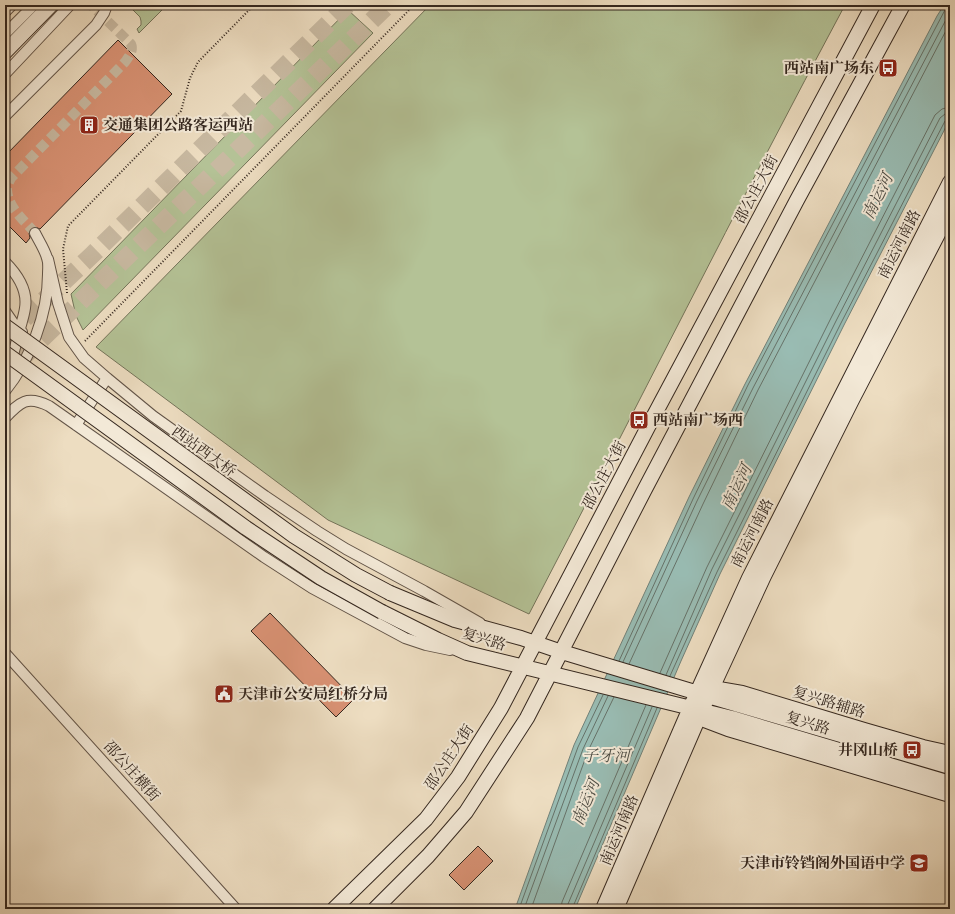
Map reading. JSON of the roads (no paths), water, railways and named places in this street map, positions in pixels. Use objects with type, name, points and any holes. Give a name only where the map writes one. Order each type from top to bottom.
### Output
[{"type":"street","points":[[5,12],[12,5]]},
{"type":"street","points":[[5,34],[34,5]]},
{"type":"street","points":[[5,52],[51,5]]},
{"type":"street","points":[[5,74],[70,5]]},
{"type":"street","points":[[5,116],[96,25],[104,13],[107,5]]},
{"type":"street","name":"邵公庄大街","points":[[334,909],[426,819],[458,777],[501,708],[657,411],[874,5]]},
{"type":"street","points":[[375,909],[428,856],[466,812],[527,718],[645,489],[903,5]]},
{"type":"street","name":"南运河南路","points":[[604,909],[701,691],[748,578],[950,182]]},
{"type":"street","name":"南运河南路","points":[[701,691],[764,576],[852,400],[950,211]]},
{"type":"street","points":[[35,233],[48,259],[58,303],[69,337],[84,358],[107,378],[153,416],[317,531],[346,549],[492,630]]},
{"type":"street","points":[[5,390],[22,367],[44,312],[48,280],[48,259]]},
{"type":"street","points":[[5,262],[22,282],[26,306],[9,327]]},
{"type":"street","points":[[5,311],[8,317],[12,363],[5,380]]},
{"type":"street","points":[[9,327],[33,341]]},
{"type":"street","name":"西站西大桥","points":[[9,327],[78,380],[294,536],[356,575],[390,593]]},
{"type":"street","name":"复兴路","points":[[5,353],[246,528],[321,578],[382,612],[438,640],[467,653],[692,710],[950,783]]},
{"type":"street","points":[[76,425],[107,378]]},
{"type":"street","points":[[5,418],[25,401],[38,401],[48,406],[264,557],[312,588],[405,638],[426,645],[467,653]]},
{"type":"street","name":"复兴路","points":[[390,593],[455,620],[536,642],[562,652],[701,691],[950,766]]},
{"type":"street","name":"邵公庄横街","points":[[5,653],[236,909]]},
{"type":"street","name":"复兴路辅路","points":[[701,691],[742,693],[849,726],[950,753]]},
{"type":"street","points":[[692,710],[728,729],[950,795]]},
{"type":"street","name":"南运河南路","points":[[616,909],[692,710]]},
{"type":"water","name":"子牙河","points":[[944,5],[950,5],[950,119],[844,325],[720,574],[681,661],[575,909],[515,909],[574,745],[689,497],[745,384]]},
{"type":"tunnel","points":[[35,233],[10,203],[7,190],[11,178],[125,62],[132,47],[131,44],[91,5]]},
{"type":"tunnel","points":[[5,337],[92,255],[347,5]]},
{"type":"tunnel","points":[[22,358],[388,5]]},
{"type":"place","name":"西站南广场东","points":[[888,68]]},
{"type":"place","name":"交通集团公路客运西站","points":[[89,125]]},
{"type":"place","name":"西站南广场西","points":[[639,420]]},
{"type":"place","name":"天津市公安局红桥分局","points":[[224,694]]},
{"type":"place","name":"井冈山桥","points":[[912,750]]},
{"type":"place","name":"天津市铃铛阁外国语中学","points":[[919,863]]},
{"type":"water label","name":"南运河","points":[[877,196]]},
{"type":"water label","name":"南运河","points":[[736,487]]},
{"type":"water label","name":"南运河","points":[[585,802]]}]
